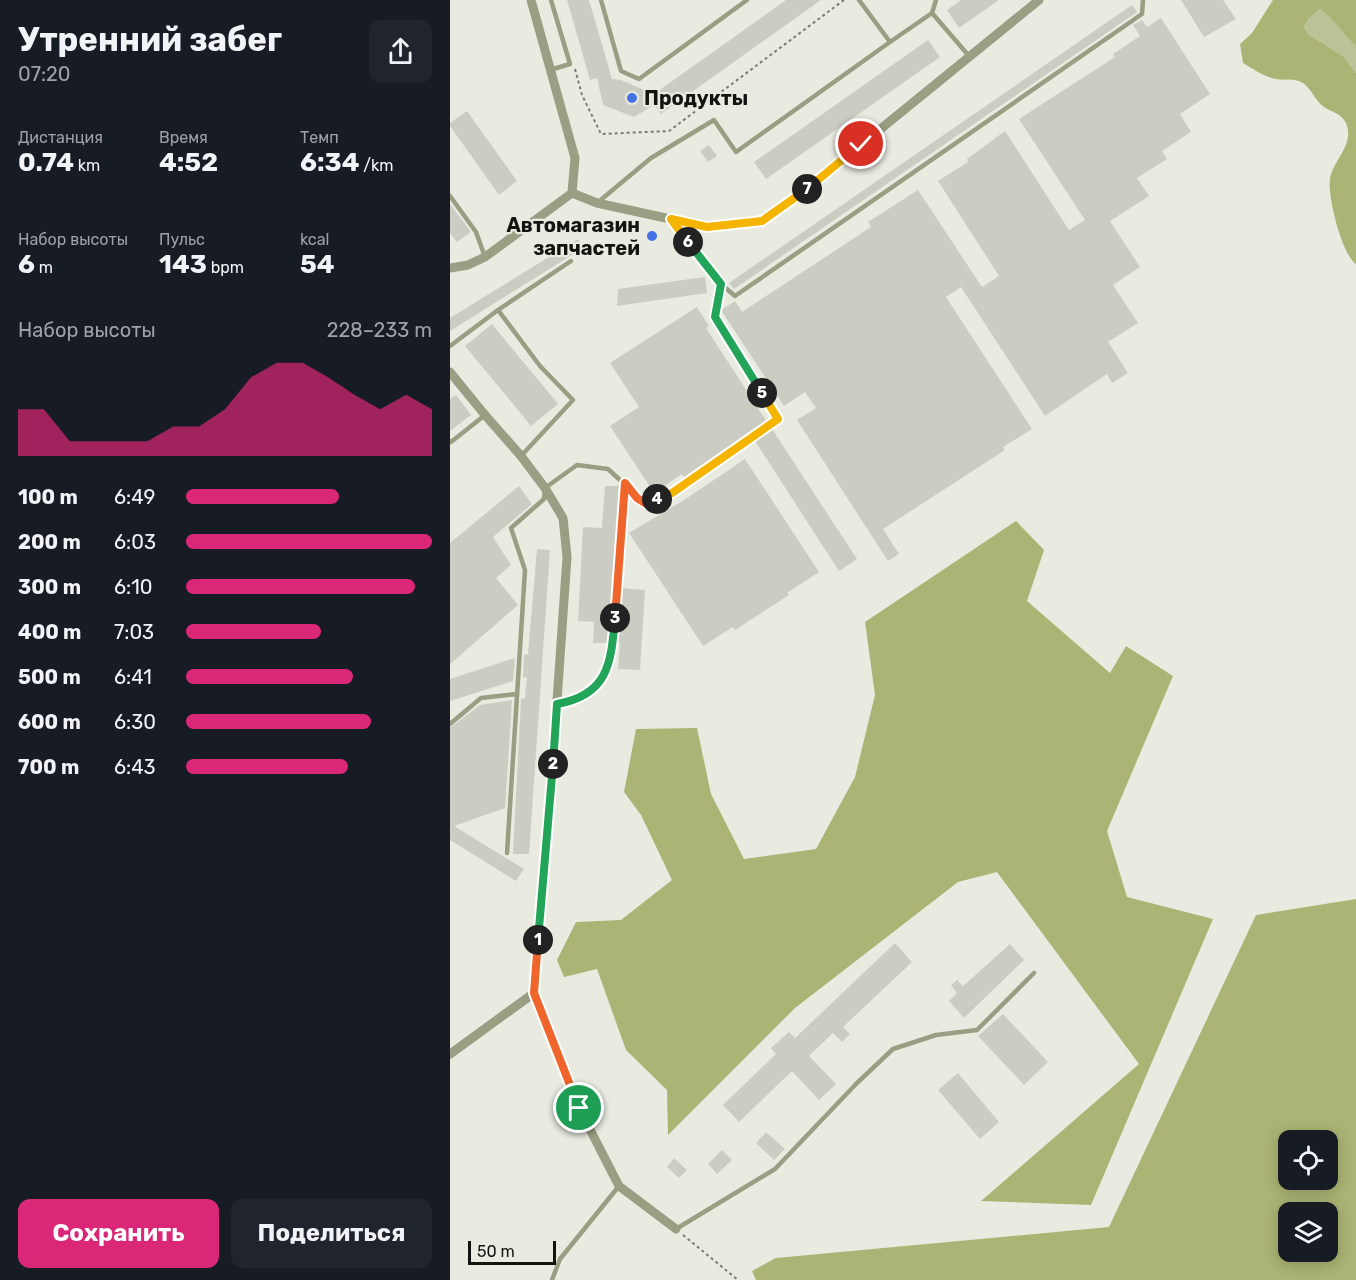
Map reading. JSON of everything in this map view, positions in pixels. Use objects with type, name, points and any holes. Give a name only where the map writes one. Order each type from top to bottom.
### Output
[{"type":"street","points":[[450,268],[468,265],[485,257],[572,193],[575,158],[531,0]]},
{"type":"street","points":[[572,193],[597,203],[707,227],[762,221],[808,188],[1039,0]]},
{"type":"street","points":[[450,372],[521,456],[545,488],[563,518],[567,557],[534,993],[579,1108],[619,1186],[676,1229]]},
{"type":"street","points":[[450,1054],[534,993]]},
{"type":"lane","points":[[550,70],[570,64],[551,0]]},
{"type":"lane","points":[[601,0],[621,71],[639,79],[747,0]]},
{"type":"lane","points":[[859,0],[890,42]]},
{"type":"lane","points":[[597,203],[651,158],[714,120],[736,152],[932,13],[936,0]]},
{"type":"lane","points":[[671,219],[721,284],[735,296],[1142,14],[1143,0]]},
{"type":"lane","points":[[932,13],[969,57]]},
{"type":"lane","points":[[450,196],[476,232],[485,257]]},
{"type":"lane","points":[[450,346],[498,310],[571,261]]},
{"type":"lane","points":[[507,853],[525,570],[511,528],[544,499],[545,488],[577,465],[608,469],[645,503],[672,493],[778,419],[715,317],[721,284]]},
{"type":"lane","points":[[498,310],[540,366],[573,400],[521,456]]},
{"type":"lane","points":[[450,441],[484,415]]},
{"type":"lane","points":[[557,704],[574,701],[593,690],[604,675],[610,657],[625,483]]},
{"type":"lane","points":[[450,724],[481,698],[517,694]]},
{"type":"lane","points":[[676,1229],[775,1169],[857,1083],[893,1049],[936,1035],[977,1030],[1034,973]]},
{"type":"lane","points":[[552,1280],[560,1259],[619,1186]]},
{"type":"path","points":[[573,63],[582,95],[601,134],[669,131],[844,0]]},
{"type":"path","points":[[676,1229],[738,1280]]},
{"type":"green space","points":[[1273,0],[1356,0],[1356,46],[1320,9],[1309,18],[1304,27],[1308,34],[1343,56],[1356,73],[1356,264],[1341,237],[1333,210],[1330,186],[1332,171],[1348,138],[1346,123],[1339,115],[1321,104],[1303,83],[1296,80],[1272,78],[1243,63],[1240,44],[1252,33]]},
{"type":"green space","points":[[1320,9],[1356,46],[1356,73],[1343,56],[1308,34],[1304,27],[1309,18]]},
{"type":"green space","points":[[1016,521],[1044,550],[1027,601],[1110,673],[1126,646],[1173,676],[1107,831],[1127,897],[1213,919],[1091,1205],[981,1201],[1139,1064],[997,872],[958,882],[795,1008],[668,1135],[667,1090],[626,1050],[597,969],[564,977],[557,960],[576,922],[621,920],[672,880],[641,815],[624,792],[636,729],[697,728],[711,794],[744,859],[816,849],[855,777],[875,695],[865,622]]},
{"type":"green space","points":[[1356,899],[1356,1280],[756,1280],[752,1271],[776,1258],[1109,1227],[1256,915]]},
{"type":"building","points":[[567,0],[589,0],[612,79],[621,80],[654,94],[786,0],[821,0],[661,114],[654,105],[634,117],[603,105],[597,78],[590,80]]},
{"type":"building","points":[[961,0],[999,0],[959,28],[947,10]]},
{"type":"building","points":[[1181,0],[1223,0],[1236,19],[1204,37]]},
{"type":"building","points":[[1132,5],[1137,12],[734,289],[729,283]]},
{"type":"building","points":[[1161,18],[1210,94],[1180,114],[1191,132],[1162,151],[1167,159],[1137,178],[1149,196],[1110,221],[1140,267],[1113,285],[1138,323],[1108,342],[1128,373],[1112,383],[1107,374],[1045,416],[961,287],[946,297],[1032,429],[1003,447],[1005,450],[883,529],[899,554],[888,561],[797,420],[816,408],[805,392],[784,406],[721,310],[735,301],[742,312],[871,227],[868,222],[918,190],[982,287],[999,276],[938,181],[968,162],[967,159],[1005,131],[1069,230],[1085,220],[1019,119],[1115,57],[1113,54],[1140,36],[1133,25],[1142,20],[1147,27]]},
{"type":"building","points":[[928,40],[940,57],[766,179],[754,162]]},
{"type":"building","points":[[467,111],[517,181],[499,195],[450,126],[450,123]]},
{"type":"building","points":[[709,145],[717,156],[708,162],[700,151]]},
{"type":"building","points":[[450,204],[471,232],[457,242],[450,233]]},
{"type":"building","points":[[578,239],[583,248],[450,331],[450,318]]},
{"type":"building","points":[[705,277],[707,293],[617,306],[618,289]]},
{"type":"building","points":[[697,307],[709,326],[706,328],[767,422],[684,478],[682,474],[654,493],[610,426],[639,407],[610,363]]},
{"type":"building","points":[[492,324],[558,404],[531,426],[465,346]]},
{"type":"building","points":[[456,395],[471,415],[450,431],[450,399]]},
{"type":"building","points":[[772,429],[857,559],[839,571],[755,441]]},
{"type":"building","points":[[745,459],[819,572],[787,593],[789,595],[735,630],[733,627],[703,646],[629,533]]},
{"type":"building","points":[[519,486],[532,504],[493,537],[511,565],[496,578],[518,605],[450,664],[450,543]]},
{"type":"building","points":[[605,486],[619,486],[609,636],[607,643],[593,643],[594,622],[578,621],[583,527],[602,528]]},
{"type":"building","points":[[537,549],[550,550],[529,854],[513,854],[521,699],[525,698],[527,677],[523,678],[524,655],[528,654]]},
{"type":"building","points":[[621,588],[645,590],[640,670],[618,669],[620,643],[616,643]]},
{"type":"building","points":[[515,658],[513,681],[450,701],[450,679]]},
{"type":"building","points":[[512,700],[505,808],[454,826],[524,869],[516,881],[450,840],[450,728],[480,705]]},
{"type":"building","points":[[895,943],[912,962],[843,1027],[850,1034],[842,1042],[833,1033],[809,1056],[836,1084],[819,1100],[792,1071],[739,1122],[723,1105],[776,1054],[771,1048],[789,1032],[795,1038]]},
{"type":"building","points":[[1010,944],[1024,960],[964,1018],[949,1001],[957,993],[951,985],[957,980],[963,986]]},
{"type":"building","points":[[1003,1014],[1048,1062],[1024,1085],[978,1036]]},
{"type":"building","points":[[958,1073],[999,1122],[980,1139],[938,1090]]},
{"type":"building","points":[[766,1132],[785,1149],[774,1160],[756,1143]]},
{"type":"building","points":[[722,1150],[732,1160],[717,1174],[708,1164]]},
{"type":"building","points":[[674,1158],[687,1170],[679,1178],[667,1167]]},
{"type":"place","name":"Продукты","points":[[632,98]]},
{"type":"place","name":"Автомагазин запчастей","points":[[652,236]]},
{"type":"route","points":[[579,1108],[534,993],[557,704],[574,701],[593,690],[604,675],[610,657],[625,483],[637,498],[645,503],[672,493],[778,419],[715,317],[721,284],[671,219],[707,227],[762,221],[808,188],[861,144]]}]
